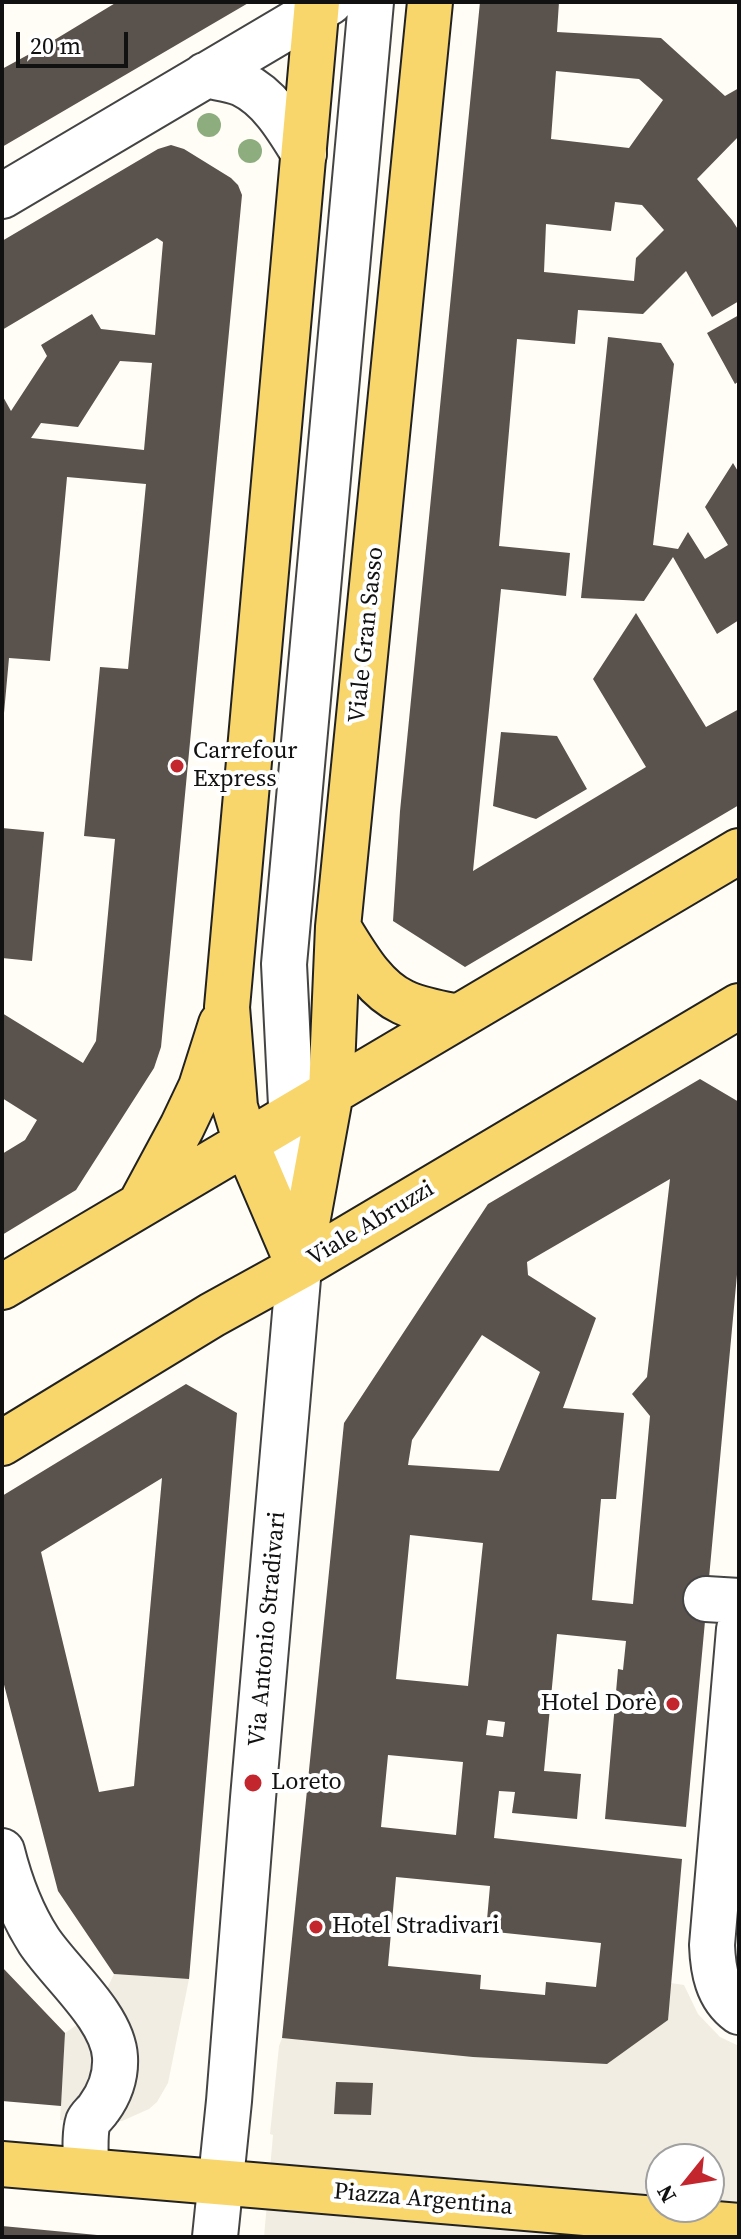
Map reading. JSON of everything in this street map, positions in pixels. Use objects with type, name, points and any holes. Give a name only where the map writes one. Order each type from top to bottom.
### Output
[{"type":"main road","name":"Viale Gran Sasso","points":[[299,1267],[331,1092],[338,927],[430,2]]},
{"type":"main road","points":[[299,1267],[246,1143],[235,1107],[227,1007],[304,154],[321,5]]},
{"type":"main road","points":[[2,1287],[739,851]]},
{"type":"main road","points":[[338,927],[380,986],[403,1002],[457,1017]]},
{"type":"main road","name":"Viale Abruzzi","points":[[2,1443],[212,1315],[299,1267],[739,1006]]},
{"type":"main road","points":[[140,1205],[201,1087],[227,1007]]},
{"type":"main road","name":"Piazza Argentina","points":[[2,2164],[220,2182],[604,2226],[739,2226]]},
{"type":"street","points":[[299,1267],[284,964],[371,2]]},
{"type":"street","points":[[2,196],[321,5]]},
{"type":"street","points":[[205,75],[240,83],[259,95],[283,120],[304,154]]},
{"type":"street","name":"Via Antonio Stradivari","points":[[215,2237],[299,1267]]},
{"type":"street","points":[[729,1999],[712,1962],[712,1930],[739,1629]]},
{"type":"street","points":[[2,1851],[15,1896],[34,1933],[111,2036],[115,2066],[109,2092],[88,2120],[86,2171]]},
{"type":"shaded area","points":[[114,1974],[189,1979],[168,2083],[149,2109],[122,2121],[60,2120],[65,2033],[96,2012]]},
{"type":"shaded area","points":[[671,1983],[684,1985],[698,2014],[720,2037],[739,2046],[739,2237],[264,2237],[282,2038]]},
{"type":"building","points":[[117,2],[250,2],[2,147],[2,69]]},
{"type":"building","points":[[480,2],[559,2],[557,32],[661,38],[725,96],[739,88],[739,136],[697,179],[739,231],[739,301],[712,317],[686,271],[643,314],[578,310],[575,344],[517,339],[499,546],[570,553],[566,596],[501,589],[473,871],[646,767],[593,679],[636,613],[706,727],[739,709],[739,805],[465,967],[393,921],[400,811]],"holes":[[[556,71],[639,79],[663,100],[629,148],[551,139]],[[615,202],[642,205],[664,230],[636,258],[634,281],[544,272],[546,224],[611,231]]]},
{"type":"building","points":[[171,145],[184,149],[231,178],[242,195],[161,1047],[154,1068],[76,1190],[2,1235],[2,1154],[25,1140],[37,1120],[2,1098],[2,1013],[83,1063],[96,1041],[115,839],[84,836],[100,667],[128,669],[146,484],[67,477],[50,661],[9,658],[2,712],[2,395],[11,411],[47,356],[41,345],[92,314],[101,329],[155,335],[163,242],[157,238],[2,330],[2,241],[158,149]],"holes":[[[120,361],[152,363],[144,450],[31,438],[41,423],[78,427]]]},
{"type":"building","points":[[739,315],[739,381],[735,384],[707,333]]},
{"type":"building","points":[[608,337],[661,343],[674,364],[653,545],[678,549],[688,532],[705,559],[728,545],[705,507],[733,463],[739,473],[739,620],[717,634],[673,557],[644,601],[581,598]]},
{"type":"building","points":[[501,732],[557,736],[587,789],[536,819],[493,806]]},
{"type":"building","points":[[2,828],[44,832],[32,961],[2,958]]},
{"type":"building","points":[[700,1079],[739,1102],[739,1253],[686,1827],[605,1819],[618,1669],[623,1670],[626,1641],[557,1634],[544,1771],[581,1774],[577,1819],[512,1813],[515,1792],[499,1791],[494,1838],[682,1859],[668,2020],[607,2064],[473,2057],[282,2038],[344,1423],[488,1204]],"holes":[[[670,1179],[647,1377],[632,1394],[650,1416],[633,1604],[592,1600],[601,1499],[616,1499],[624,1413],[563,1408],[596,1318],[528,1275],[527,1262]],[[482,1335],[540,1372],[499,1471],[408,1465],[412,1440]],[[410,1535],[483,1543],[468,1686],[396,1679]],[[488,1720],[505,1722],[503,1737],[486,1735]],[[388,1755],[463,1762],[456,1835],[381,1827]],[[396,1877],[490,1886],[486,1931],[601,1943],[596,1987],[546,1982],[545,1995],[480,1989],[481,1975],[388,1966]]]},
{"type":"building","points":[[186,1384],[237,1413],[189,1979],[114,1974],[58,1891],[2,1677],[2,1496]],"holes":[[[162,1478],[134,1786],[99,1792],[41,1552]]]},
{"type":"building","points":[[2,1967],[65,2033],[61,2106],[2,2101]]},
{"type":"building","points":[[336,2082],[373,2083],[371,2115],[334,2114]]},
{"type":"building","points":[[2,2226],[97,2235],[2,2237]]},
{"type":"place","name":"Carrefour Express","points":[[177,766]]},
{"type":"place","name":"Hotel Dorè","points":[[673,1704]]},
{"type":"place","name":"Loreto","points":[[253,1783]]},
{"type":"place","name":"Hotel Stradivari","points":[[316,1927]]}]
